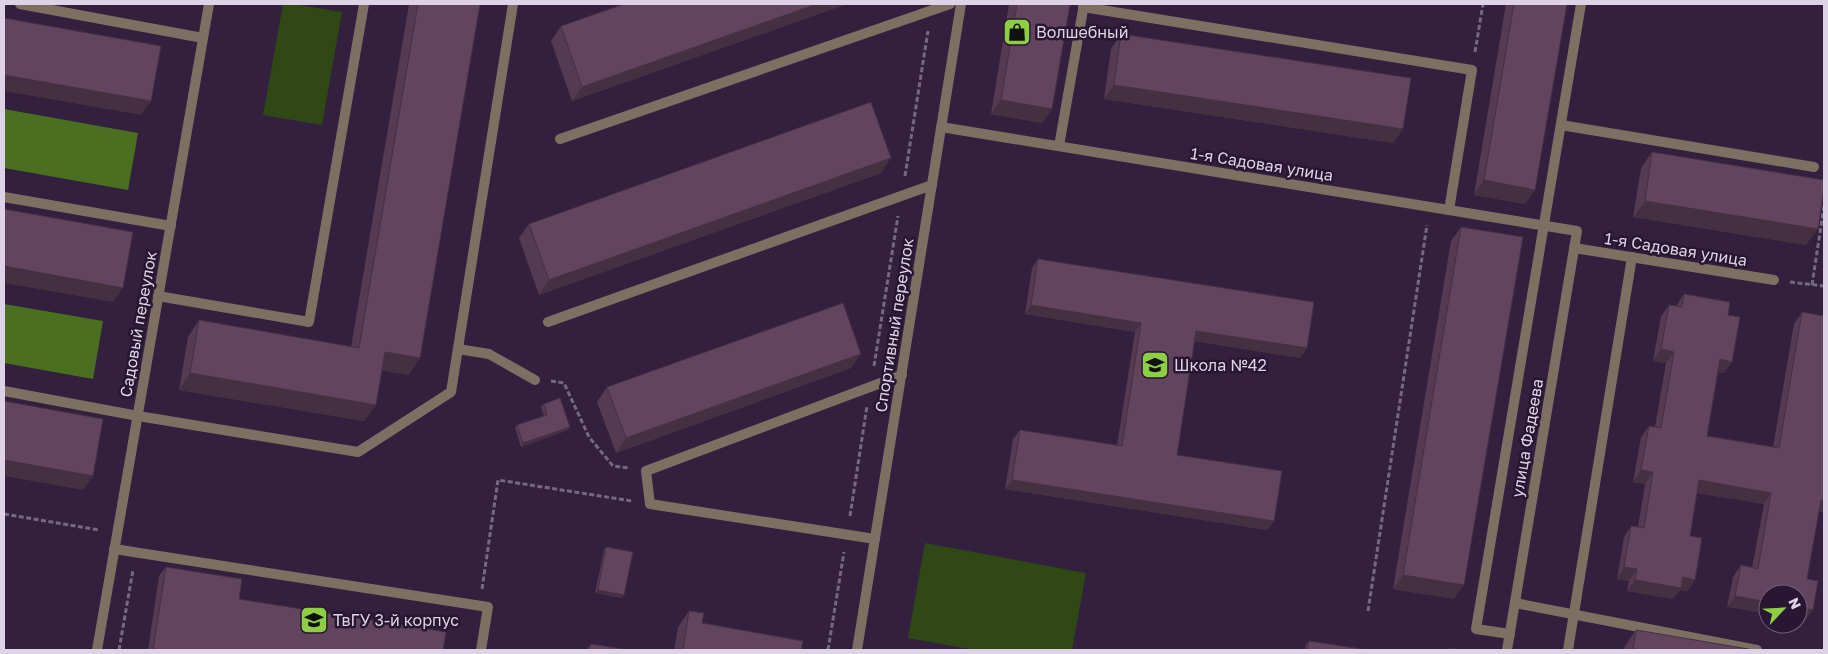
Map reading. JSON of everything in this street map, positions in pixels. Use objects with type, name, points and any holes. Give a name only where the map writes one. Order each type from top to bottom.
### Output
[{"type":"street","points":[[20,4],[203,38]]},
{"type":"street","name":"Садовый переулок","points":[[97,650],[209,4]]},
{"type":"street","points":[[158,296],[309,322],[364,4]]},
{"type":"street","points":[[4,391],[138,416],[358,452],[451,392],[513,4]]},
{"type":"street","points":[[560,140],[950,4]]},
{"type":"street","name":"Спортивный переулок","points":[[857,650],[961,4]]},
{"type":"street","points":[[1510,634],[1476,629],[1581,4]]},
{"type":"street","points":[[1059,146],[1084,5],[1472,70],[1449,210]]},
{"type":"street","points":[[1561,125],[1814,167]]},
{"type":"street","name":"1-я Садовая улица","points":[[941,127],[1577,232]]},
{"type":"street","points":[[548,322],[932,185]]},
{"type":"street","points":[[4,198],[170,226]]},
{"type":"street","name":"улица Фадеева","points":[[1507,650],[1577,232]]},
{"type":"street","name":"1-я Садовая улица","points":[[1574,248],[1774,280]]},
{"type":"street","points":[[1568,650],[1632,257]]},
{"type":"street","points":[[458,349],[489,354],[535,380]]},
{"type":"street","points":[[875,539],[650,504],[646,471],[902,375]]},
{"type":"street","points":[[114,549],[488,607],[481,650]]},
{"type":"street","points":[[1515,603],[1758,650]]},
{"type":"path","points":[[1472,70],[1483,4]]},
{"type":"path","points":[[828,650],[931,10]]},
{"type":"path","points":[[1824,206],[1812,285],[1824,286]]},
{"type":"path","points":[[1368,611],[1430,207]]},
{"type":"path","points":[[535,380],[564,382],[589,437],[613,466],[646,471]]},
{"type":"path","points":[[480,606],[498,480],[650,504]]},
{"type":"path","points":[[4,514],[117,533]]},
{"type":"path","points":[[119,650],[136,552]]},
{"type":"green space","points":[[283,4],[342,12],[322,125],[263,115]]},
{"type":"green space","points":[[4,109],[138,133],[128,190],[4,168]]},
{"type":"green space","points":[[4,304],[103,321],[93,379],[4,363]]},
{"type":"green space","points":[[925,543],[1086,573],[1072,650],[975,650],[908,638]]},
{"type":"building","points":[[418,4],[480,4],[420,358],[385,352],[376,405],[190,373],[199,320],[359,348]]},
{"type":"building","points":[[624,4],[817,4],[582,87],[561,26]]},
{"type":"building","points":[[1017,4],[1070,4],[1052,109],[1001,100]]},
{"type":"building","points":[[1514,4],[1567,4],[1535,190],[1484,180]]},
{"type":"building","points":[[4,18],[161,46],[151,101],[4,75]]},
{"type":"building","points":[[1121,34],[1411,78],[1403,129],[1114,85]]},
{"type":"building","points":[[871,102],[891,158],[549,280],[529,224]]},
{"type":"building","points":[[1652,152],[1824,180],[1818,229],[1645,201]]},
{"type":"building","points":[[4,209],[133,232],[123,288],[4,266]]},
{"type":"building","points":[[1461,227],[1523,237],[1464,585],[1403,575]]},
{"type":"building","points":[[1038,259],[1314,302],[1307,348],[1196,331],[1177,455],[1282,471],[1274,521],[1012,480],[1020,430],[1122,446],[1141,323],[1031,305]]},
{"type":"building","points":[[1684,294],[1730,302],[1728,315],[1740,317],[1732,362],[1720,359],[1707,436],[1779,448],[1802,312],[1824,316],[1824,500],[1821,500],[1807,579],[1818,581],[1813,610],[1808,609],[1808,584],[1758,584],[1758,600],[1735,596],[1741,565],[1758,569],[1771,493],[1699,480],[1690,536],[1702,538],[1695,580],[1683,577],[1681,588],[1635,580],[1637,569],[1624,567],[1631,526],[1644,528],[1653,472],[1641,470],[1649,426],[1661,428],[1674,352],[1661,349],[1669,305],[1682,307]]},
{"type":"building","points":[[843,303],[861,354],[626,438],[607,387]]},
{"type":"building","points":[[560,398],[570,427],[523,443],[517,425],[547,415],[544,404]]},
{"type":"building","points":[[4,401],[103,419],[93,476],[4,460]]},
{"type":"building","points":[[606,547],[633,552],[624,595],[598,590]]},
{"type":"building","points":[[166,567],[242,579],[239,599],[446,632],[443,650],[153,650]]},
{"type":"building","points":[[689,611],[704,613],[702,623],[803,641],[801,650],[683,650]]},
{"type":"building","points":[[1636,630],[1754,650],[1633,650]]},
{"type":"building","points":[[1309,641],[1368,650],[1307,650]]},
{"type":"building","points":[[591,644],[628,650],[589,650]]},
{"type":"place","name":"Волшебный","points":[[1017,32]]},
{"type":"place","name":"Школа №42","points":[[1155,365]]},
{"type":"place","name":"ТвГУ 3-й корпус","points":[[314,620]]}]
